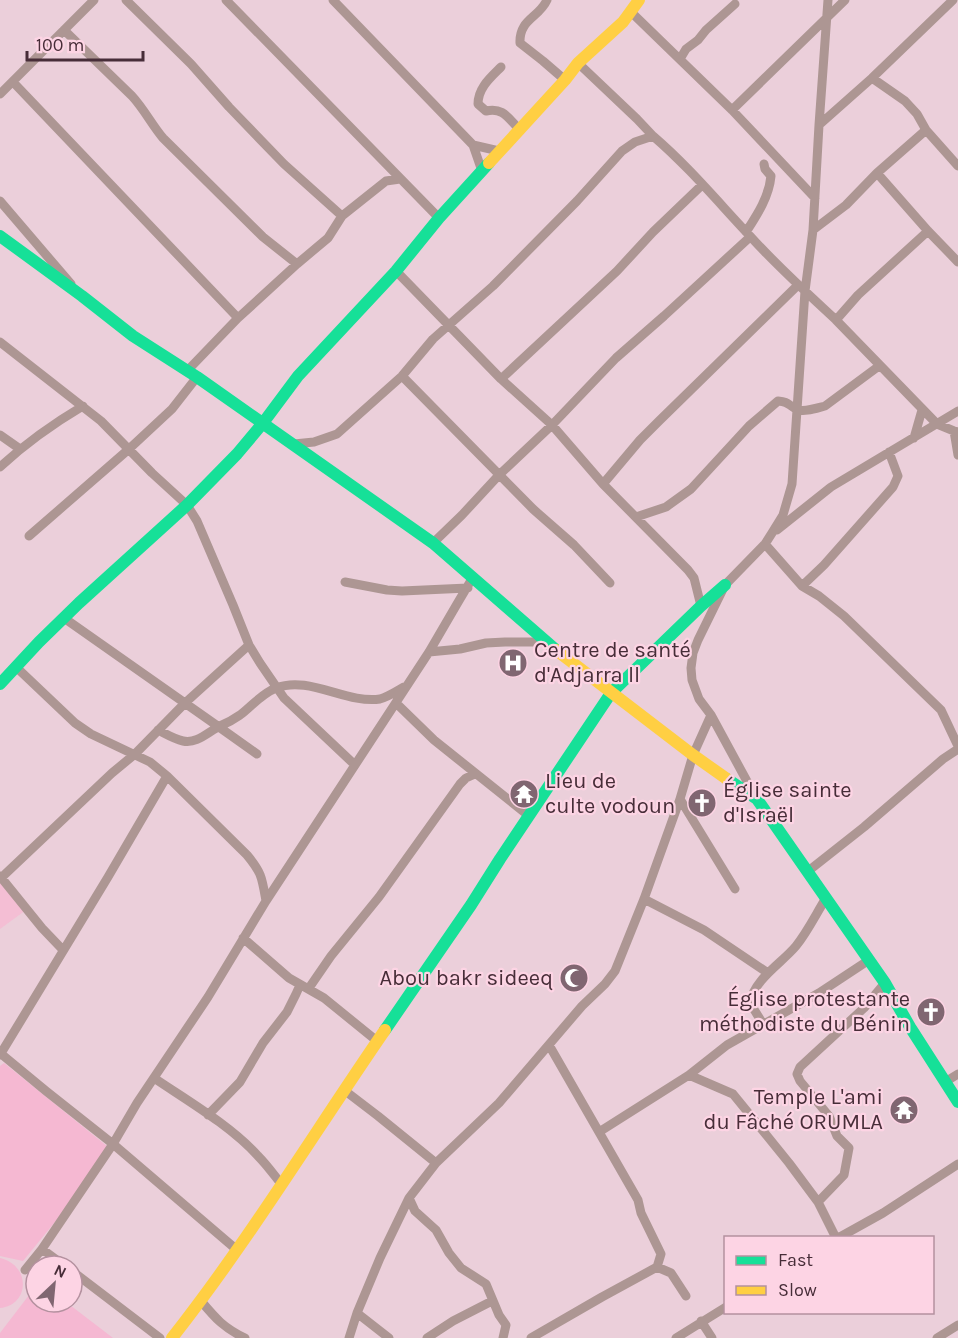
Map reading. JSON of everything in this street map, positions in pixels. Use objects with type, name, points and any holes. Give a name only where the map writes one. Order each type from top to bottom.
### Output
[{"type":"street","points":[[0,94],[94,0]]},
{"type":"street","points":[[126,0],[191,64],[284,164],[342,216]]},
{"type":"street","points":[[226,0],[439,218]]},
{"type":"street","points":[[333,0],[472,145],[482,171]]},
{"type":"street","points":[[547,0],[542,10],[524,25],[519,39],[520,43],[565,80]]},
{"type":"street","points":[[0,684],[39,642],[187,506],[237,454],[298,376],[396,271],[439,218],[578,63],[623,21],[639,0]]},
{"type":"street","points":[[172,1338],[201,1301],[282,1185],[376,1041],[471,904],[611,693],[765,544],[783,515],[792,484],[801,288],[813,230],[828,0]]},
{"type":"street","points":[[732,110],[845,0]]},
{"type":"street","points":[[819,125],[872,78],[952,0]]},
{"type":"street","points":[[680,58],[686,49],[735,4]]},
{"type":"street","points":[[631,12],[732,110],[815,198]]},
{"type":"street","points":[[64,30],[132,96],[164,138],[263,237],[297,264]]},
{"type":"street","points":[[578,63],[666,147],[748,235],[836,320],[922,410],[937,424],[956,431],[958,455]]},
{"type":"street","points":[[501,67],[486,82],[478,98],[478,104],[486,111],[500,110],[519,129]]},
{"type":"street","points":[[872,78],[905,101],[917,114],[926,130],[958,166]]},
{"type":"street","points":[[13,82],[238,318]]},
{"type":"street","points":[[813,230],[846,205],[877,173],[926,130]]},
{"type":"street","points":[[294,444],[314,442],[337,434],[402,376],[433,339],[493,286],[577,201],[622,151],[635,142],[653,136]]},
{"type":"street","points":[[472,145],[499,151]]},
{"type":"street","points":[[433,543],[616,358],[664,316],[748,235],[770,185],[771,176],[765,170],[764,164]]},
{"type":"street","points":[[877,173],[958,262]]},
{"type":"street","points":[[28,536],[172,410],[192,374],[238,318],[328,238],[342,216],[386,181],[400,179]]},
{"type":"street","points":[[501,379],[617,271],[653,232],[702,185]]},
{"type":"street","points":[[0,201],[82,296]]},
{"type":"street","points":[[836,320],[858,296],[928,231]]},
{"type":"street","points":[[0,237],[133,336],[294,444],[433,543],[471,583],[693,755],[757,799]]},
{"type":"street","points":[[396,271],[501,379],[552,425],[603,484],[692,574],[702,606]]},
{"type":"street","points":[[603,484],[659,421],[801,288]]},
{"type":"street","points":[[0,342],[101,421],[187,506],[197,521],[249,645],[284,698],[355,765]]},
{"type":"street","points":[[636,517],[666,507],[691,489],[749,426],[778,400],[797,410],[825,406],[879,366]]},
{"type":"street","points":[[402,376],[610,583]]},
{"type":"street","points":[[0,467],[45,429],[83,406]]},
{"type":"street","points":[[914,438],[922,410]]},
{"type":"street","points":[[772,533],[831,487],[958,411]]},
{"type":"street","points":[[0,435],[20,449]]},
{"type":"street","points":[[801,586],[824,565],[893,487],[898,477],[889,452]]},
{"type":"street","points":[[765,544],[801,586],[819,596],[844,616],[941,710],[958,748],[807,872]]},
{"type":"street","points":[[345,582],[402,591],[471,583]]},
{"type":"street","points":[[38,1254],[208,997],[266,901],[408,685],[471,583]]},
{"type":"street","points":[[725,585],[693,653],[692,680],[699,699],[711,716],[757,799],[885,983],[958,1102]]},
{"type":"street","points":[[64,618],[257,754]]},
{"type":"street","points":[[429,652],[496,642],[546,642]]},
{"type":"street","points":[[63,950],[1,877],[249,645]]},
{"type":"street","points":[[16,667],[75,723],[91,734],[150,762],[167,776],[258,868],[266,901]]},
{"type":"street","points":[[158,730],[185,742],[203,738],[241,714],[260,697],[288,685],[327,690],[363,699],[382,699],[408,685]]},
{"type":"street","points":[[396,703],[434,740],[529,816]]},
{"type":"street","points":[[349,1338],[357,1313],[408,1198],[436,1163],[500,1103],[582,1006],[615,971],[680,799],[693,755],[711,716]]},
{"type":"street","points":[[208,1115],[240,1082],[263,1043],[287,1012],[296,994],[331,956],[379,897],[460,784],[475,774]]},
{"type":"street","points":[[167,776],[1,1054],[113,1144],[237,1250]]},
{"type":"street","points":[[680,799],[735,889]]},
{"type":"street","points":[[644,898],[704,930],[768,973]]},
{"type":"street","points":[[763,1024],[750,1003],[751,996],[768,973],[798,944],[826,898]]},
{"type":"street","points":[[243,939],[277,968],[324,998],[376,1041]]},
{"type":"street","points":[[599,1132],[690,1075],[727,1045],[819,993],[869,960]]},
{"type":"street","points":[[818,1202],[843,1175],[849,1148],[837,1136],[829,1116],[800,1081],[797,1074],[800,1067],[864,1008],[885,983]]},
{"type":"street","points":[[535,1337],[550,1326],[657,1267],[661,1254],[641,1213],[638,1200],[549,1045]]},
{"type":"street","points":[[945,1082],[958,1074]]},
{"type":"street","points":[[690,1075],[733,1094],[789,1162],[818,1202],[836,1236]]},
{"type":"street","points":[[154,1078],[241,1140],[282,1185]]},
{"type":"street","points":[[344,1090],[436,1163]]},
{"type":"street","points":[[841,1236],[883,1213],[958,1164]]},
{"type":"street","points":[[408,1198],[415,1211],[436,1230],[461,1268],[486,1284],[499,1315],[506,1325],[503,1338]]},
{"type":"street","points":[[42,1249],[49,1254]]},
{"type":"street","points":[[657,1267],[671,1273],[686,1296]]},
{"type":"street","points":[[84,1280],[160,1338]]},
{"type":"street","points":[[427,1338],[492,1300]]},
{"type":"street","points":[[201,1301],[229,1331],[245,1338]]},
{"type":"street","points":[[676,1338],[724,1308]]},
{"type":"street","points":[[357,1313],[389,1338]]},
{"type":"street","points":[[701,1321],[712,1338]]},
{"type":"street","points":[[937,1338],[958,1325]]},
{"type":"shaded area","points":[[0,874],[26,910],[0,929]]},
{"type":"shaded area","points":[[4,1063],[113,1151],[29,1254],[24,1254],[23,1261],[0,1256],[0,1066]]},
{"type":"shaded area","points":[[0,1258],[17,1268],[22,1276],[23,1284],[17,1300],[0,1308]]},
{"type":"shaded area","points":[[24,1302],[24,1314],[82,1314],[113,1338],[0,1338],[0,1333]]},
{"type":"traffic: fast","points":[[0,684],[79,603],[187,505],[237,454],[298,376],[396,271],[439,218],[489,163]]},
{"type":"traffic: fast","points":[[0,236],[133,336],[197,377],[433,543],[556,650]]},
{"type":"traffic: fast","points":[[385,1030],[471,905],[611,693],[725,585]]},
{"type":"traffic: fast","points":[[727,779],[757,799],[885,983],[958,1102]]},
{"type":"traffic: slow","points":[[489,163],[578,63],[623,22],[639,0]]},
{"type":"traffic: slow","points":[[556,650],[727,779]]},
{"type":"traffic: slow","points":[[172,1338],[255,1225],[385,1030]]},
{"type":"place","name":"Centre de santé d'Adjarra ll","points":[[513,663]]},
{"type":"place","name":"Lieu de culte vodoun","points":[[524,794]]},
{"type":"place","name":"Église sainte d'Israël","points":[[702,803]]},
{"type":"place","name":"Abou bakr sideeq","points":[[574,978]]},
{"type":"place","name":"Église protestante méthodiste du Bénin","points":[[931,1012]]},
{"type":"place","name":"Temple L'ami du Fâché ORUMLA","points":[[904,1110]]}]
